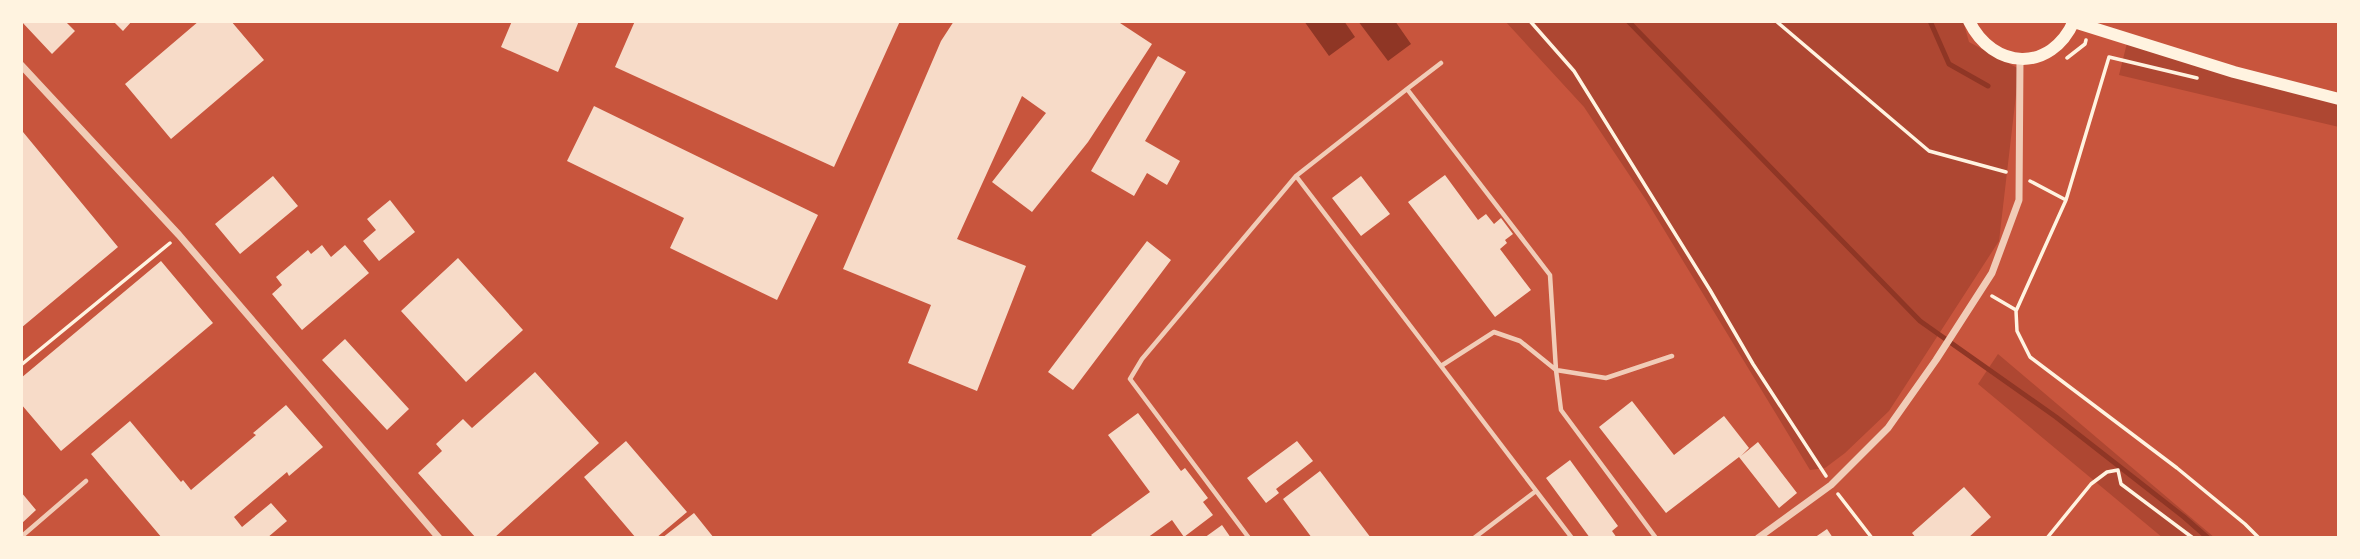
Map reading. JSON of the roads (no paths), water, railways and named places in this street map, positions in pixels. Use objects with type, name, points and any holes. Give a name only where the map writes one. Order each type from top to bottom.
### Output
[{"type":"main road","points":[[1969,21],[1977,36],[1989,48],[2004,56],[2020,59],[2038,57],[2066,38],[2074,22],[2234,72],[2339,99]]},
{"type":"street","points":[[1758,538],[1831,485],[1888,428],[1992,273],[2019,200],[2020,59]]},
{"type":"street","points":[[21,65],[179,235],[439,538]]},
{"type":"lane","points":[[1249,538],[1130,379],[1142,359],[1296,176],[1441,63]]},
{"type":"lane","points":[[1407,89],[1550,275],[1561,410],[1656,538]]},
{"type":"lane","points":[[1296,176],[1572,538]]},
{"type":"lane","points":[[1441,366],[1494,332],[1520,341],[1556,370],[1606,378],[1672,356]]},
{"type":"lane","points":[[21,537],[86,481]]},
{"type":"lane","points":[[1474,538],[1536,491]]},
{"type":"waterway","points":[[1628,21],[1920,321],[2056,417],[2208,538]]},
{"type":"waterway","points":[[1930,21],[1949,64],[1988,86]]}]
